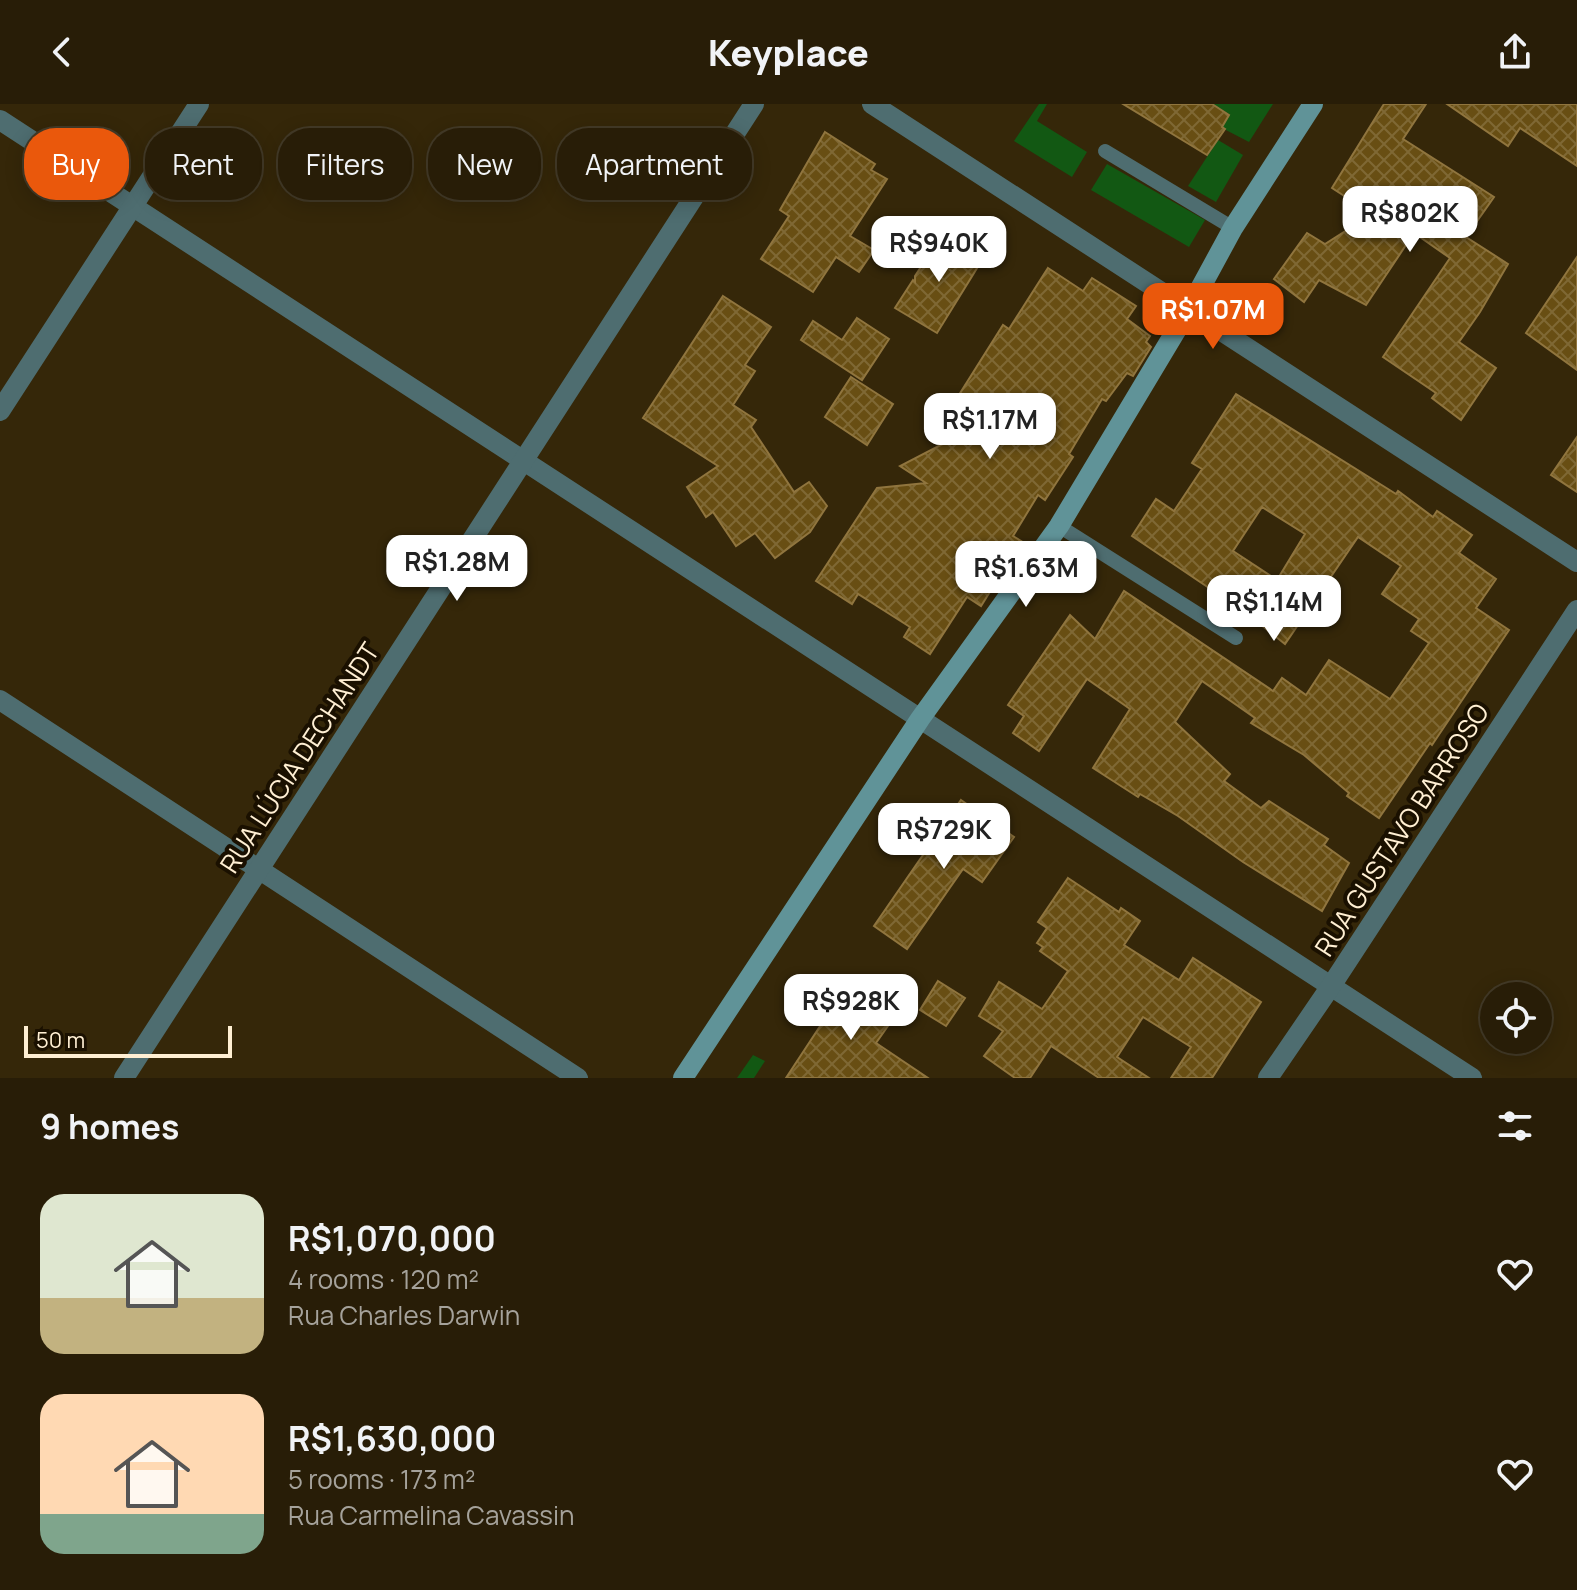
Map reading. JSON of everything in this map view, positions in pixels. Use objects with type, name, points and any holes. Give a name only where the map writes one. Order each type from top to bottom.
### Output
[{"type":"main road","points":[[683,1078],[920,719],[1059,526],[1189,309],[1233,228],[1313,104]]},
{"type":"street","points":[[0,411],[199,104]]},
{"type":"street","name":"RUA LÚCIA DECHANDT","points":[[124,1078],[754,104]]},
{"type":"street","points":[[872,104],[1577,562]]},
{"type":"street","points":[[0,120],[1472,1078]]},
{"type":"street","name":"RUA GUSTAVO BARROSO","points":[[1268,1078],[1577,610]]},
{"type":"street","points":[[0,700],[578,1078]]},
{"type":"lane","points":[[1105,151],[1233,228]]},
{"type":"lane","points":[[1059,526],[1236,638]]},
{"type":"green space","points":[[1039,104],[1047,104],[1037,121],[1087,152],[1072,177],[1014,141]]},
{"type":"green space","points":[[1213,104],[1273,104],[1249,142],[1222,128],[1229,114]]},
{"type":"green space","points":[[1218,140],[1243,155],[1216,202],[1188,186]]},
{"type":"green space","points":[[1107,164],[1205,220],[1189,247],[1091,190]]},
{"type":"green space","points":[[753,1055],[765,1061],[754,1078],[737,1078]]},
{"type":"building","points":[[1123,104],[1212,104],[1229,115],[1222,127],[1225,129],[1207,155]]},
{"type":"building","points":[[1384,104],[1426,104],[1403,139],[1494,197],[1466,237],[1508,264],[1459,342],[1496,368],[1461,420],[1432,398],[1436,393],[1383,357],[1450,258],[1414,233],[1366,305],[1319,280],[1304,302],[1274,279],[1307,233],[1325,244],[1372,214],[1332,188]]},
{"type":"building","points":[[1447,104],[1577,104],[1577,166],[1520,128],[1508,146]]},
{"type":"building","points":[[825,132],[875,164],[871,170],[887,179],[850,236],[874,250],[859,272],[836,257],[813,292],[761,259],[789,216],[780,210]]},
{"type":"building","points":[[941,236],[982,260],[937,333],[895,308],[913,280],[915,282],[915,276]]},
{"type":"building","points":[[1577,257],[1577,370],[1526,333]]},
{"type":"building","points":[[1048,268],[1083,291],[1092,278],[1136,306],[1127,319],[1150,336],[1146,342],[1151,347],[1133,376],[1127,373],[1106,401],[1102,399],[1069,454],[1073,457],[1045,500],[1038,495],[1013,536],[1026,544],[1003,571],[981,606],[967,597],[930,654],[904,637],[910,627],[858,594],[852,604],[816,581],[877,488],[926,483],[900,466],[962,434],[949,425],[958,410],[952,406],[1003,325],[1009,329]]},
{"type":"building","points":[[723,296],[771,327],[745,365],[755,371],[733,405],[756,420],[751,427],[794,492],[809,482],[827,506],[810,532],[775,558],[755,533],[736,546],[713,512],[706,517],[687,487],[718,466],[643,418]]},
{"type":"building","points":[[857,318],[889,339],[862,380],[801,340],[813,321],[842,340]]},
{"type":"building","points":[[851,377],[893,404],[867,445],[825,417]]},
{"type":"building","points":[[1236,394],[1396,494],[1398,491],[1433,517],[1437,511],[1472,535],[1459,553],[1496,579],[1476,608],[1509,630],[1379,818],[1347,796],[1349,793],[1304,755],[1251,723],[1255,718],[1202,681],[1175,722],[1230,774],[1224,781],[1261,808],[1269,801],[1328,839],[1324,845],[1349,863],[1322,911],[1243,862],[1178,816],[1140,794],[1138,797],[1093,768],[1130,709],[1087,679],[1039,751],[1013,733],[1024,716],[1008,705],[1070,615],[1095,639],[1124,591],[1273,691],[1282,678],[1306,695],[1329,660],[1390,699],[1429,643],[1411,631],[1419,619],[1382,594],[1401,566],[1358,537],[1285,644],[1250,616],[1248,619],[1209,588],[1132,536],[1156,499],[1174,511],[1202,469],[1192,463]],"holes":[[[1262,507],[1305,534],[1277,580],[1233,551]]]},
{"type":"building","points":[[1577,437],[1577,492],[1551,475]]},
{"type":"building","points":[[961,800],[1014,837],[982,882],[963,869],[907,949],[874,926]]},
{"type":"building","points":[[1068,878],[1119,912],[1121,908],[1140,921],[1124,945],[1179,980],[1193,958],[1261,1002],[1212,1078],[1171,1078],[1191,1047],[1143,1017],[1117,1057],[1149,1078],[1099,1078],[1051,1046],[1030,1078],[1015,1078],[984,1056],[1003,1031],[979,1016],[999,982],[1042,1009],[1068,971],[1040,951],[1043,947],[1037,943],[1047,928],[1038,922]]},
{"type":"building","points":[[843,980],[895,1016],[876,1043],[928,1078],[786,1078],[832,1008],[826,1004]]},
{"type":"building","points":[[938,981],[965,998],[946,1026],[920,1010]]}]
